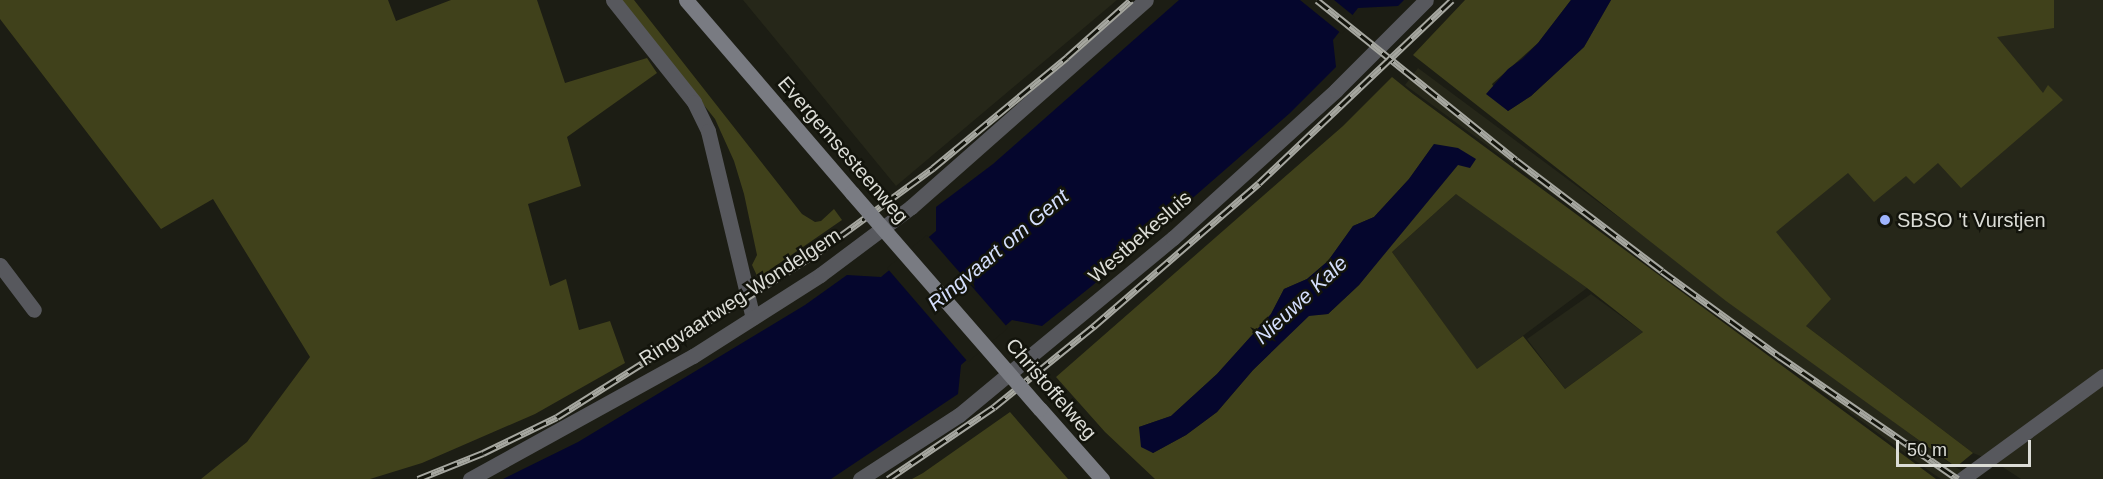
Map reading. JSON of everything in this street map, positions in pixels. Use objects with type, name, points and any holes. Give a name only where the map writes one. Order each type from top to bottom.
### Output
[{"type":"main road","name":"Evergemsesteenweg","points":[[686,0],[968,327]]},
{"type":"main road","name":"Christoffelweg","points":[[968,327],[1102,479]]},
{"type":"street","points":[[613,0],[694,102],[708,130],[753,318]]},
{"type":"street","name":"Ringvaartweg-Wondelgem","points":[[470,479],[693,356],[820,275],[910,207],[1146,0]]},
{"type":"street","name":"Westbekesluis","points":[[860,479],[959,415],[1173,238],[1336,90],[1426,0]]},
{"type":"street","points":[[0,265],[34,310]]},
{"type":"street","points":[[1962,479],[2103,376]]},
{"type":"shaded area","points":[[0,0],[388,0],[396,21],[451,0],[537,0],[565,83],[647,58],[657,73],[567,137],[581,186],[528,204],[550,286],[566,279],[579,330],[610,321],[625,363],[535,414],[422,463],[370,479],[201,479],[247,442],[310,357],[213,199],[161,229],[0,19]]},
{"type":"shaded area","points":[[620,0],[634,0],[802,214],[815,222],[821,221],[834,209],[842,220],[758,278],[752,265],[757,255],[744,194],[734,161],[715,119]]},
{"type":"shaded area","points":[[743,0],[1117,0],[896,186]]},
{"type":"shaded area","points":[[1465,0],[1571,0],[1538,43],[1492,84],[1508,111],[1531,96],[1584,47],[1611,0],[2054,0],[2054,28],[1997,37],[2043,93],[2048,85],[2063,100],[1961,188],[1938,163],[1914,184],[1906,176],[1874,202],[1848,173],[1776,232],[1831,299],[1806,326],[1973,453],[1956,467],[1726,301],[1413,55]]},
{"type":"shaded area","name":"SBSO 't Vurstjen","points":[[1611,0],[2103,0],[2103,479],[2021,479],[1995,462],[1973,453],[1806,326],[1553,78]]},
{"type":"shaded area","points":[[1418,68],[1974,479],[1941,479],[1932,473],[1405,85]]},
{"type":"shaded area","points":[[1392,77],[1936,479],[1155,479],[1105,432],[1056,377],[1343,126]],"holes":[[[1434,144],[1381,257],[1359,285],[1328,314],[1309,315],[1253,370],[1217,412],[1186,435],[1153,453],[1139,427],[1171,416],[1217,374],[1271,314],[1284,289],[1307,279],[1328,261],[1353,226],[1374,217],[1409,179]],[[1456,194],[1587,288],[1643,332],[1565,389],[1523,336],[1477,369],[1392,252]]]},
{"type":"shaded area","points":[[1457,193],[1587,288],[1477,370],[1392,252]]},
{"type":"shaded area","points":[[1591,294],[1643,332],[1565,389],[1527,339]]},
{"type":"shaded area","points":[[1010,412],[1068,479],[912,479],[923,473]]},
{"type":"water","name":"Ringvaart om Gent","points":[[1179,0],[1404,0],[1398,6],[1358,8],[1333,40],[1336,67],[1290,113],[1093,285],[1042,326],[1012,320],[961,365],[958,394],[831,479],[503,479],[578,442],[805,305],[847,275],[881,277],[936,231],[936,207],[993,164]]},
{"type":"water","points":[[1571,0],[1611,0],[1584,47],[1531,96],[1508,111],[1486,94],[1508,69],[1538,43]]},
{"type":"water","name":"Nieuwe Kale","points":[[1434,144],[1458,148],[1476,159],[1470,168],[1458,165],[1359,285],[1328,314],[1309,316],[1253,370],[1217,412],[1186,435],[1153,453],[1141,447],[1139,427],[1171,416],[1217,374],[1271,314],[1284,289],[1307,279],[1328,261],[1353,226],[1374,217],[1409,179]]},
{"type":"pier","points":[[1300,0],[1334,0],[1355,17],[1342,34]]},
{"type":"pier","points":[[927,235],[1008,328],[968,362],[887,268]]},
{"type":"railway","points":[[418,479],[483,453],[557,417],[817,253],[933,168],[1067,57],[1131,0]]},
{"type":"railway","points":[[1317,0],[1516,160],[1662,271],[1779,356],[1958,479]]},
{"type":"railway","points":[[888,479],[994,407],[1094,326],[1259,183],[1452,0]]},
{"type":"place","name":"SBSO 't Vurstjen","points":[[1885,220]]}]
